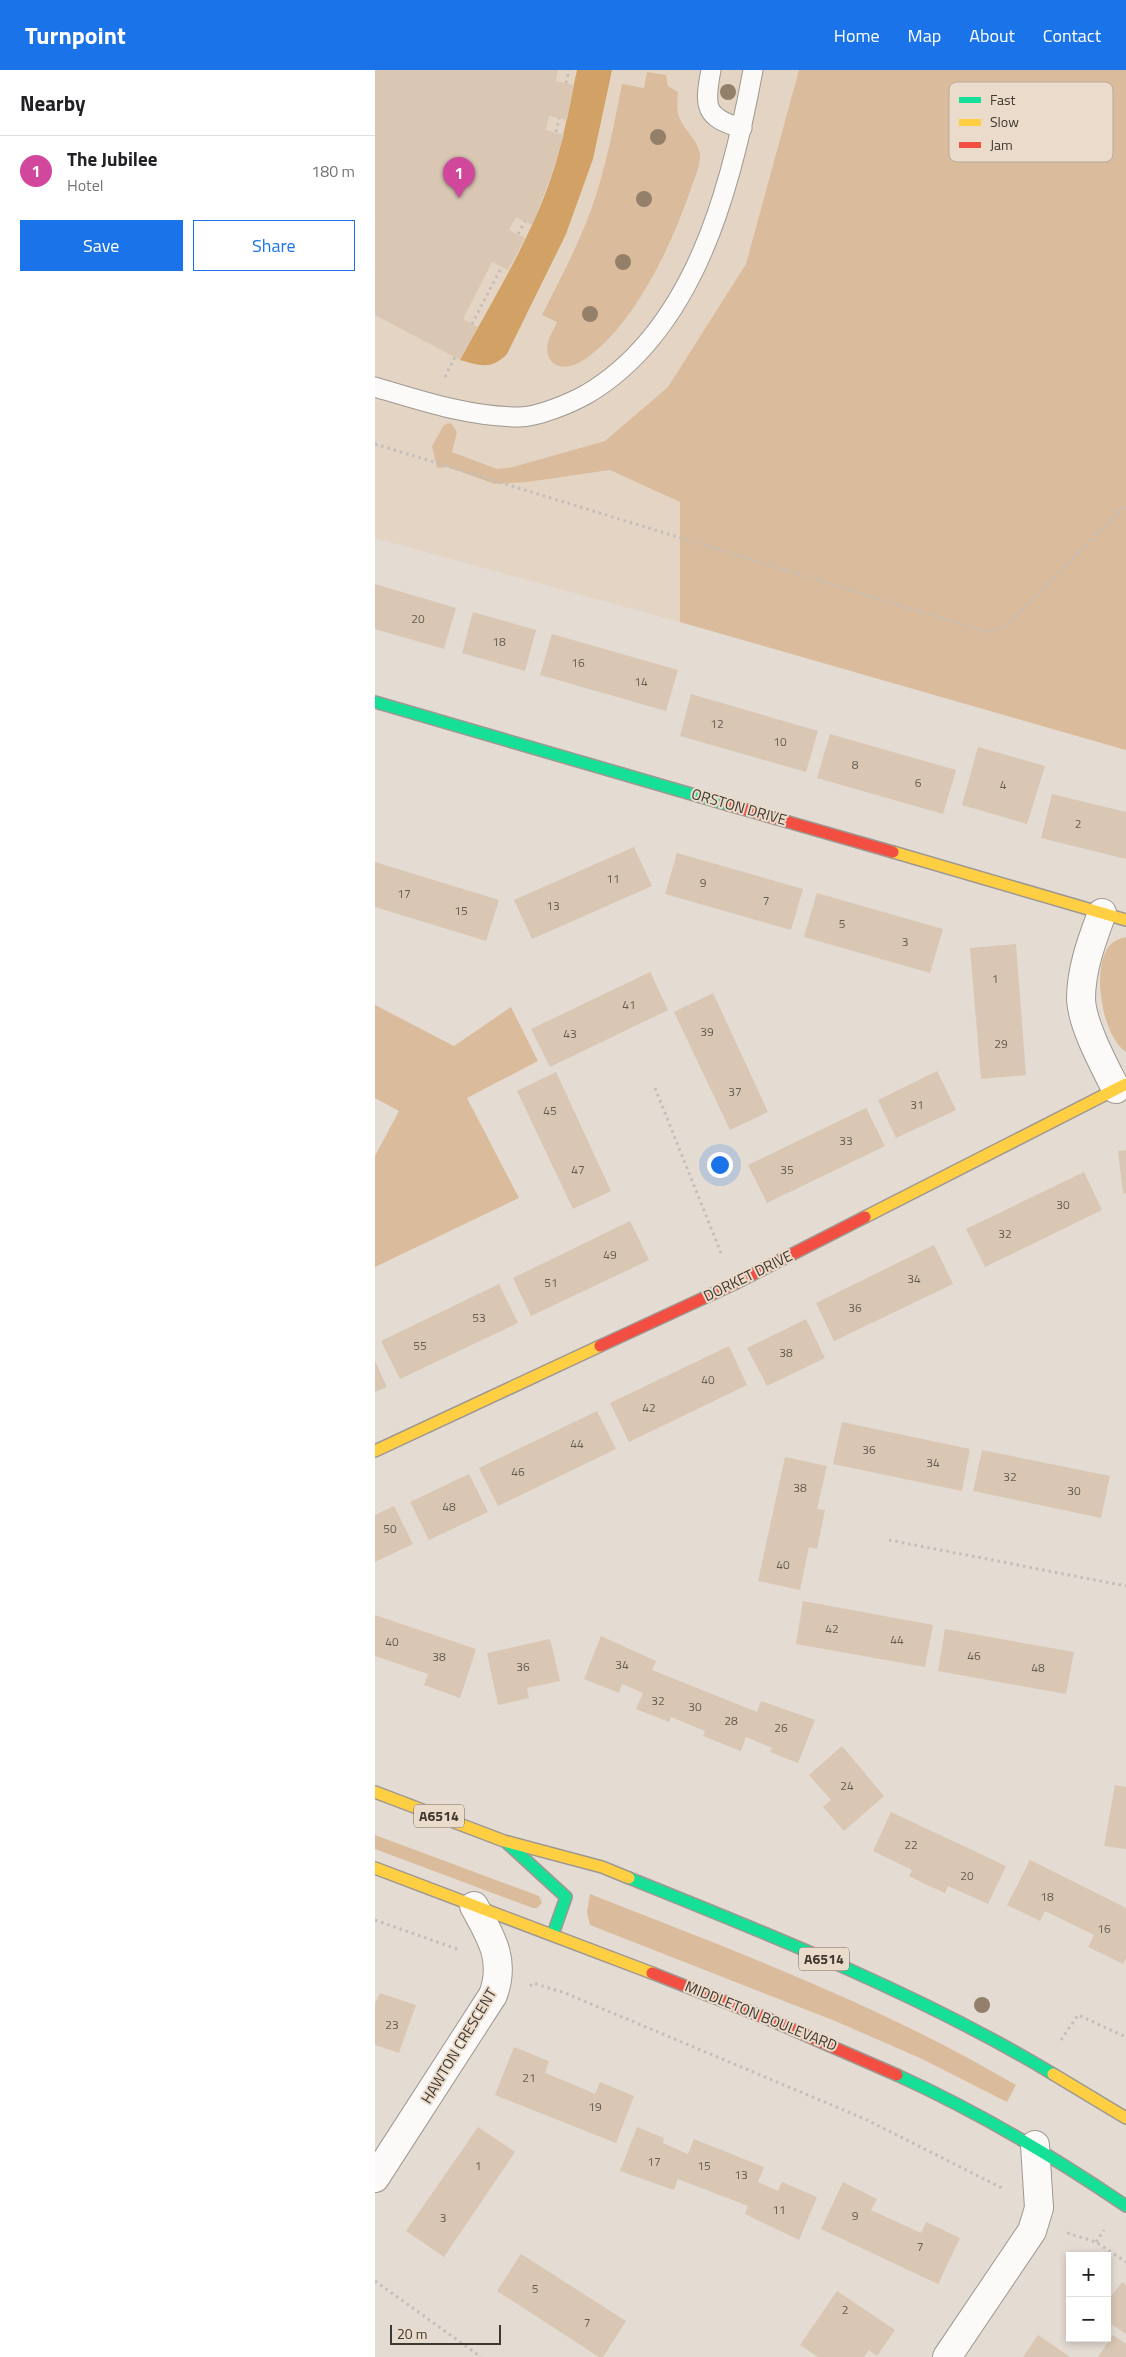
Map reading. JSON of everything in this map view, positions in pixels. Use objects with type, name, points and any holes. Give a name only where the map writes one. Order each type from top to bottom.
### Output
[{"type":"main road","name":"ORSTON DRIVE","points":[[375,702],[1114,916]]},
{"type":"main road","name":"DORKET DRIVE","points":[[375,1451],[734,1284],[1121,1086]]},
{"type":"main road","name":"A6514","points":[[375,1792],[504,1841],[602,1866],[862,1976],[951,2018],[1125,2115]]},
{"type":"main road","points":[[504,1841],[566,1897],[553,1934]]},
{"type":"main road","name":"MIDDLETON BOULEVARD","points":[[375,1868],[553,1934],[851,2053],[956,2103],[1035,2145],[1126,2206]]},
{"type":"street","points":[[1114,916],[1088,948],[1081,1000],[1092,1040],[1121,1086]]},
{"type":"street","name":"HAWTON CRESCENT","points":[[375,2178],[493,1996],[500,1974],[498,1958],[490,1936],[474,1906]]},
{"type":"street","points":[[947,2357],[1026,2242],[1037,2218],[1040,2198],[1035,2145]]},
{"type":"lane","points":[[711,70],[707,89],[708,105],[713,116],[724,124],[742,128]]},
{"type":"lane","points":[[375,388],[452,410],[521,417],[569,404],[611,379],[652,336],[690,280],[715,222],[742,128],[753,70]]},
{"type":"path","points":[[566,83],[569,70]]},
{"type":"path","points":[[555,132],[559,118]]},
{"type":"path","points":[[518,234],[525,221]]},
{"type":"path","points":[[473,324],[502,266]]},
{"type":"path","points":[[441,384],[455,357]]},
{"type":"path","points":[[375,444],[987,632],[1005,627],[1126,504]]},
{"type":"path","points":[[655,1088],[734,1284]]},
{"type":"path","points":[[889,1540],[1126,1586]]},
{"type":"path","points":[[375,1920],[460,1951]]},
{"type":"path","points":[[565,1993],[865,2119],[987,2180]]},
{"type":"path","points":[[1077,2015],[1126,2037]]},
{"type":"path","points":[[1096,2242],[1126,2262]]},
{"type":"path","points":[[375,2281],[481,2357]]},
{"type":"shaded area","points":[[375,70],[1126,70],[1126,750],[680,622],[375,538]]},
{"type":"shaded area","points":[[577,70],[612,70],[593,159],[566,234],[507,354],[491,365],[480,365],[460,360],[521,248],[542,202],[559,151]]},
{"type":"shaded area","points":[[799,70],[1126,70],[1126,750],[680,622],[680,502],[610,470],[527,482],[495,484],[447,467],[437,468],[432,446],[444,425],[451,423],[457,432],[452,452],[497,469],[513,467],[605,441],[668,387],[746,264]]},
{"type":"shaded area","points":[[647,72],[666,75],[668,86],[678,92],[679,118],[699,149],[700,159],[698,168],[673,236],[648,285],[633,308],[600,347],[575,365],[561,366],[551,360],[547,348],[557,322],[542,315],[572,255],[592,208],[608,152],[622,84],[644,88]]},
{"type":"shaded area","points":[[1126,937],[1126,1052],[1118,1044],[1110,1031],[1101,999],[1100,982],[1101,966],[1105,953],[1112,943]]},
{"type":"shaded area","points":[[375,1005],[454,1046],[511,1007],[538,1061],[467,1098],[519,1198],[375,1267],[375,1156],[399,1111],[375,1098]]},
{"type":"shaded area","points":[[375,1835],[539,1896],[542,1903],[537,1908],[533,1908],[375,1849]]},
{"type":"shaded area","points":[[590,1894],[753,1958],[861,2005],[914,2030],[1016,2085],[1007,2102],[920,2058],[835,2021],[590,1925],[587,1912]]},
{"type":"building","points":[[375,70],[558,70],[556,81],[574,85],[567,120],[549,116],[546,130],[564,135],[550,179],[532,225],[516,217],[509,230],[525,238],[508,270],[492,262],[463,319],[478,327],[460,360],[375,315]]},
{"type":"building","points":[[375,584],[456,608],[444,649],[375,629]]},
{"type":"building","points":[[473,612],[536,630],[525,671],[462,653]]},
{"type":"building","points":[[552,634],[678,670],[666,711],[540,675]]},
{"type":"building","points":[[691,694],[818,731],[806,772],[680,736]]},
{"type":"building","points":[[830,734],[956,770],[943,814],[817,778]]},
{"type":"building","points":[[978,747],[1045,766],[1027,824],[962,805]]},
{"type":"building","points":[[1052,794],[1126,812],[1126,859],[1041,838]]},
{"type":"building","points":[[634,847],[652,886],[532,939],[514,900]]},
{"type":"building","points":[[677,853],[803,889],[791,930],[665,894]]},
{"type":"building","points":[[375,862],[499,900],[486,941],[375,907]]},
{"type":"building","points":[[817,893],[943,929],[930,973],[804,937]]},
{"type":"building","points":[[1016,944],[1026,1075],[981,1079],[970,948]]},
{"type":"building","points":[[650,972],[668,1010],[550,1067],[531,1029]]},
{"type":"building","points":[[713,993],[768,1112],[730,1130],[674,1012]]},
{"type":"building","points":[[937,1071],[956,1110],[896,1138],[878,1100]]},
{"type":"building","points":[[556,1072],[611,1191],[573,1209],[517,1091]]},
{"type":"building","points":[[866,1108],[885,1146],[767,1203],[748,1165]]},
{"type":"building","points":[[1126,1150],[1126,1193],[1123,1194],[1118,1151]]},
{"type":"building","points":[[1084,1172],[1102,1210],[985,1267],[966,1229]]},
{"type":"building","points":[[630,1221],[649,1260],[531,1316],[513,1278]]},
{"type":"building","points":[[934,1245],[953,1284],[834,1341],[816,1303]]},
{"type":"building","points":[[499,1284],[518,1323],[400,1379],[381,1341]]},
{"type":"building","points":[[806,1319],[825,1358],[767,1386],[747,1348]]},
{"type":"building","points":[[729,1346],[747,1385],[629,1442],[610,1403]]},
{"type":"building","points":[[375,1361],[387,1387],[375,1392]]},
{"type":"building","points":[[597,1411],[616,1449],[498,1506],[479,1468]]},
{"type":"building","points":[[842,1422],[970,1449],[962,1491],[833,1464]]},
{"type":"building","points":[[982,1450],[1110,1476],[1101,1518],[973,1491]]},
{"type":"building","points":[[785,1457],[827,1466],[817,1509],[825,1510],[817,1549],[809,1547],[800,1590],[758,1581]]},
{"type":"building","points":[[469,1474],[488,1512],[429,1540],[410,1502]]},
{"type":"building","points":[[394,1506],[413,1544],[375,1562],[375,1515]]},
{"type":"building","points":[[803,1601],[933,1625],[925,1667],[796,1644]]},
{"type":"building","points":[[375,1615],[476,1649],[460,1698],[424,1685],[428,1674],[375,1656]]},
{"type":"building","points":[[945,1629],[1074,1652],[1066,1694],[938,1671]]},
{"type":"building","points":[[601,1636],[656,1661],[652,1670],[757,1712],[761,1701],[815,1720],[798,1763],[770,1752],[772,1748],[746,1737],[741,1751],[703,1736],[705,1731],[671,1717],[669,1722],[636,1709],[643,1693],[622,1684],[619,1693],[584,1679]]},
{"type":"building","points":[[550,1639],[560,1681],[527,1688],[529,1698],[498,1705],[487,1653]]},
{"type":"building","points":[[842,1746],[884,1796],[844,1831],[823,1807],[831,1800],[809,1775]]},
{"type":"building","points":[[1115,1785],[1126,1787],[1126,1849],[1104,1846]]},
{"type":"building","points":[[891,1812],[1006,1866],[988,1904],[948,1886],[945,1893],[927,1885],[909,1876],[912,1870],[873,1851]]},
{"type":"building","points":[[1030,1860],[1126,1908],[1126,1958],[1123,1964],[1088,1947],[1094,1935],[1045,1911],[1040,1921],[1007,1905]]},
{"type":"building","points":[[380,1993],[416,2005],[399,2053],[375,2045],[375,2004]]},
{"type":"building","points":[[514,2047],[549,2061],[545,2073],[595,2094],[600,2082],[634,2096],[616,2143],[495,2095]]},
{"type":"building","points":[[478,2127],[515,2152],[444,2257],[406,2231]]},
{"type":"building","points":[[637,2127],[664,2138],[663,2143],[688,2154],[694,2139],[764,2167],[758,2182],[778,2191],[782,2182],[817,2197],[799,2240],[745,2214],[748,2206],[678,2179],[674,2190],[620,2171]]},
{"type":"building","points":[[843,2182],[877,2199],[871,2210],[921,2233],[926,2222],[960,2238],[938,2284],[821,2229]]},
{"type":"building","points":[[521,2254],[626,2321],[603,2357],[599,2357],[497,2291]]},
{"type":"building","points":[[1122,2282],[1126,2285],[1126,2334],[1111,2324],[1111,2297]]},
{"type":"building","points":[[837,2291],[895,2330],[877,2356],[869,2350],[864,2357],[818,2357],[800,2345]]},
{"type":"building","points":[[1038,2335],[1070,2357],[1023,2357]]},
{"type":"building","points":[[1113,2335],[1126,2344],[1126,2357],[1098,2357],[1108,2342],[1111,2342]]},
{"type":"traffic: fast","points":[[375,702],[729,805]]},
{"type":"traffic: fast","points":[[507,1843],[566,1897],[553,1934]]},
{"type":"traffic: fast","points":[[629,1878],[791,1944],[899,1992],[1003,2045],[1053,2074]]},
{"type":"traffic: fast","points":[[897,2075],[957,2104],[1014,2136],[1126,2206]]},
{"type":"traffic: slow","points":[[893,852],[1126,920]]},
{"type":"traffic: slow","points":[[865,1217],[1126,1084]]},
{"type":"traffic: slow","points":[[375,1451],[600,1346]]},
{"type":"traffic: slow","points":[[375,1792],[504,1841],[602,1867],[629,1878]]},
{"type":"traffic: slow","points":[[375,1868],[652,1973]]},
{"type":"traffic: slow","points":[[1053,2074],[1126,2118]]},
{"type":"traffic: jam","points":[[729,805],[893,852]]},
{"type":"traffic: jam","points":[[600,1346],[734,1284],[865,1217]]},
{"type":"traffic: jam","points":[[652,1973],[766,2018],[897,2075]]},
{"type":"place","name":"The Jubilee","points":[[459,198]]}]
